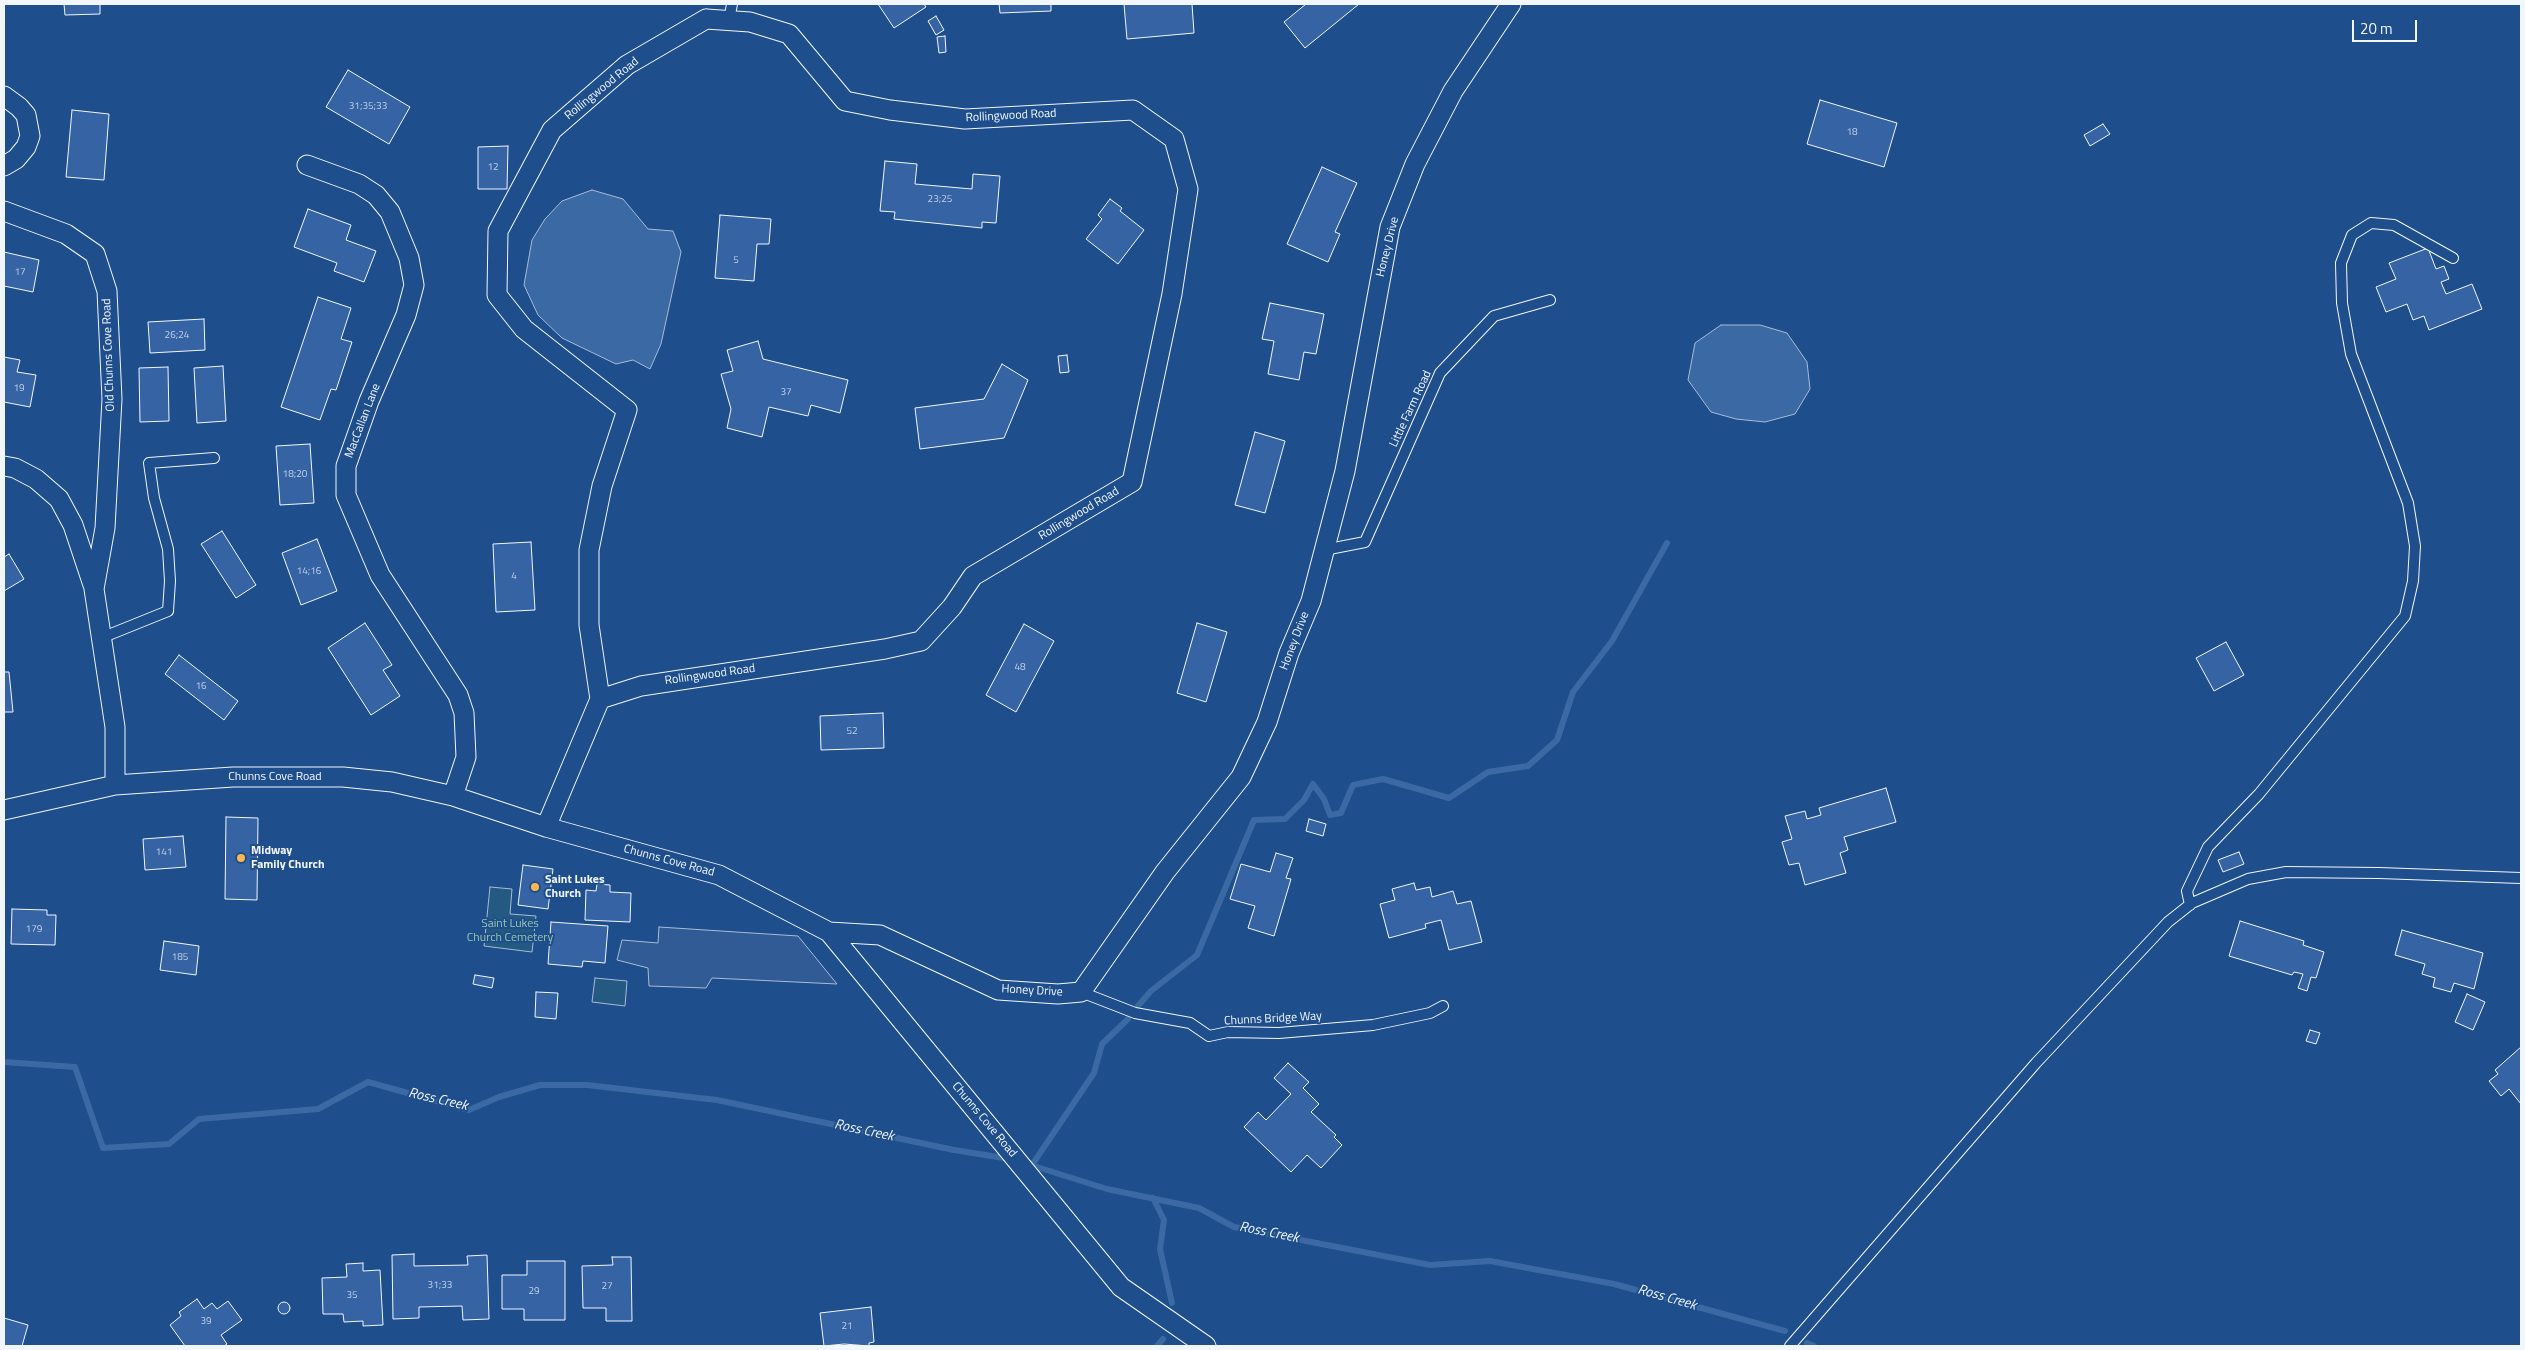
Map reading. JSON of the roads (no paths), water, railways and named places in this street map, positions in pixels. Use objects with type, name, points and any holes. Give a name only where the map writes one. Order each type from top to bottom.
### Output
[{"type":"street","name":"Honey Drive","points":[[829,932],[880,935],[998,990],[1058,994],[1081,992],[1165,872],[1241,776],[1267,722],[1289,653],[1311,601],[1345,471],[1390,227],[1415,164],[1453,91],[1511,4]]},
{"type":"street","name":"Rollingwood Road","points":[[730,12],[750,22],[789,34],[845,101],[890,110],[966,120],[1133,110],[1174,139],[1188,189],[1172,294],[1132,482],[973,576],[952,607],[920,641],[885,649],[641,686],[600,699],[589,625],[589,550],[602,486],[627,410],[524,329],[497,296],[498,231],[552,130],[627,65],[706,19],[730,12]]},
{"type":"street","points":[[4,96],[19,106],[26,114],[30,136],[26,147],[16,160],[4,166]]},
{"type":"street","name":"MacCallan Lane","points":[[307,165],[359,184],[376,195],[390,212],[409,258],[414,286],[406,315],[369,401],[346,466],[346,495],[380,575],[458,695],[464,713],[466,757],[453,796]]},
{"type":"street","name":"Old Chunns Cove Road","points":[[4,211],[66,234],[95,254],[107,291],[112,398],[105,528],[94,589]]},
{"type":"street","name":"Old Chunns Cove Road","points":[[4,466],[15,468],[36,479],[59,499],[73,525],[94,589],[115,727],[115,785]]},
{"type":"street","points":[[546,828],[600,699]]},
{"type":"street","name":"Chunns Cove Road","points":[[4,810],[115,785],[233,777],[343,777],[392,782],[453,796],[546,828],[719,875],[829,932],[1121,1287],[1206,1346]]},
{"type":"lane","points":[[2190,905],[2187,891],[2208,847],[2259,794],[2405,616],[2413,581],[2415,546],[2408,502],[2351,354],[2342,303],[2341,264],[2352,235],[2371,223],[2394,225],[2453,258]]},
{"type":"lane","name":"Little Farm Road","points":[[1324,550],[1365,542],[1440,373],[1494,316],[1550,300]]},
{"type":"lane","points":[[101,638],[168,610],[170,581],[168,549],[154,498],[150,463],[214,458]]},
{"type":"lane","points":[[1790,1346],[2036,1063],[2168,922],[2190,905],[2248,879],[2286,872],[2371,872],[2521,878]]},
{"type":"lane","name":"Chunns Bridge Way","points":[[1081,992],[1135,1013],[1190,1023],[1209,1036],[1228,1032],[1279,1033],[1374,1025],[1430,1013],[1443,1006]]},
{"type":"waterway","points":[[1138,1006],[1151,991],[1197,955],[1254,820],[1285,819],[1304,800],[1313,784],[1324,799],[1330,815],[1341,813],[1353,785],[1383,779],[1449,798],[1488,772],[1528,766],[1557,740],[1573,692],[1612,641],[1667,543]]},
{"type":"waterway","points":[[1032,1165],[1094,1073],[1102,1044],[1128,1019]]},
{"type":"waterway","name":"Ross Creek","points":[[4,1062],[75,1067],[103,1148],[169,1144],[199,1119],[318,1109],[368,1082],[469,1110],[499,1097],[540,1085],[587,1085],[717,1100],[954,1150],[1010,1159]]},
{"type":"waterway","name":"Ross Creek","points":[[1024,1163],[1107,1189],[1199,1208],[1234,1227],[1430,1265],[1490,1261],[1614,1284],[1785,1331]]},
{"type":"waterway","points":[[1153,1198],[1164,1220],[1160,1249],[1172,1303]]},
{"type":"waterway","points":[[1157,1346],[1163,1339]]},
{"type":"waterway","name":"Ross Creek","points":[[1807,1343],[1814,1346]]},
{"type":"place","name":"Midway Family Church","points":[[241,858]]},
{"type":"place","name":"Saint Lukes Church","points":[[535,887]]},
{"type":"park label","name":"Saint Lukes Church Cemetery","points":[[510,931]]}]
